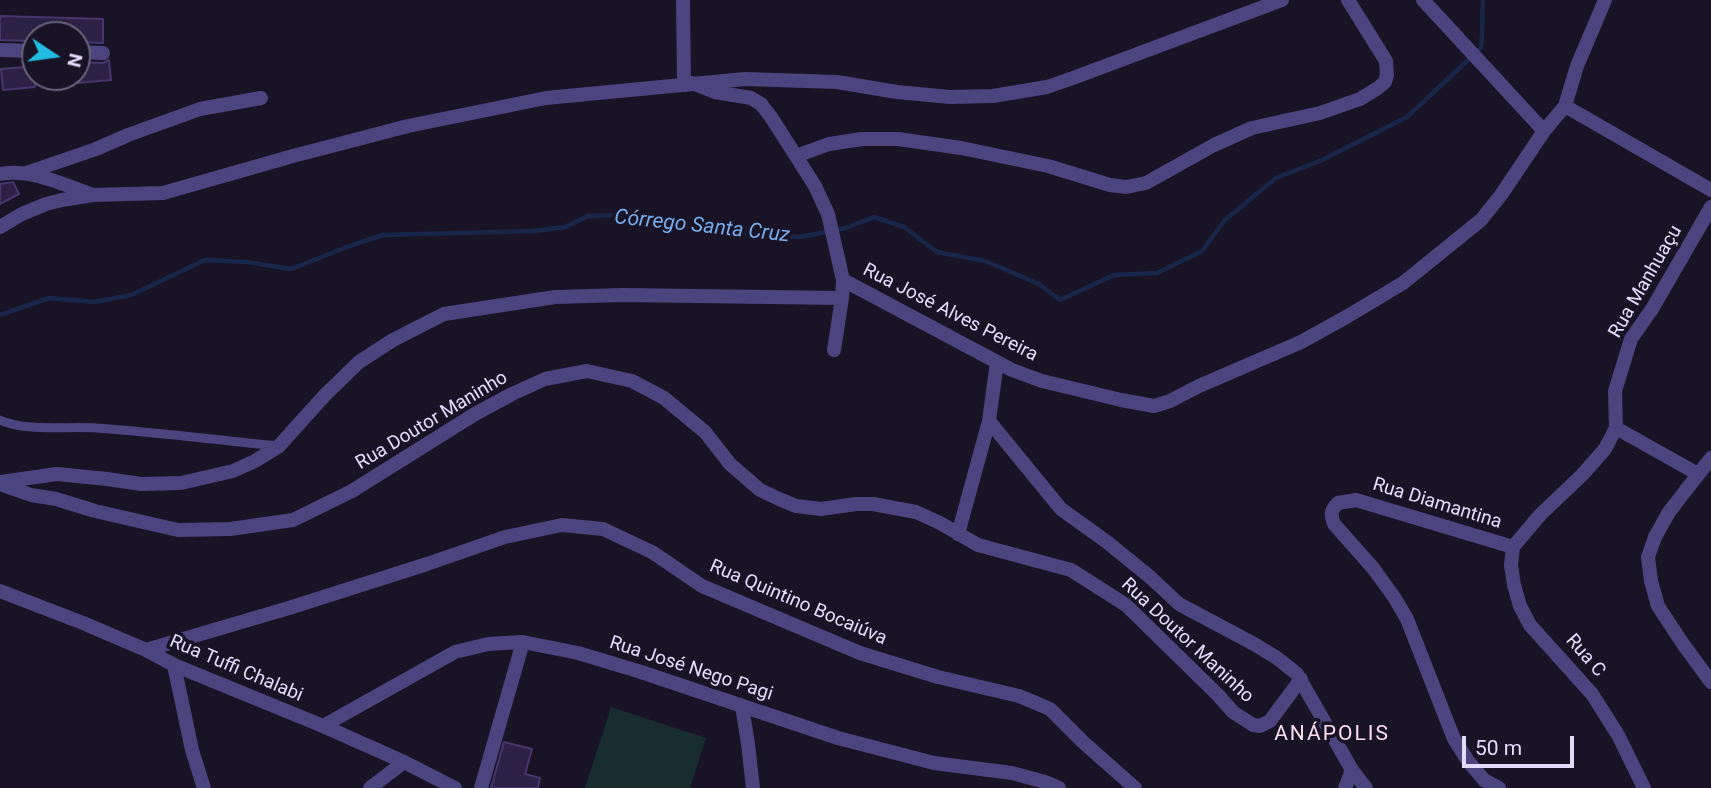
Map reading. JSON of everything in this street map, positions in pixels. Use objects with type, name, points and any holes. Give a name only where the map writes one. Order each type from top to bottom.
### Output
[{"type":"street","points":[[682,0],[688,84]]},
{"type":"street","points":[[0,228],[22,214],[62,200],[93,195],[163,193],[408,126],[546,98],[745,79],[837,82],[950,97],[1022,92],[1073,78],[1281,0]]},
{"type":"street","points":[[796,156],[830,144],[862,139],[898,139],[961,148],[1048,166],[1110,185],[1125,187],[1146,183],[1214,145],[1252,128],[1320,113],[1360,99],[1385,82],[1387,61],[1348,0]]},
{"type":"street","points":[[1423,0],[1544,131]]},
{"type":"street","name":"Rua José Alves Pereira","points":[[0,483],[57,474],[141,484],[181,483],[233,471],[279,446],[359,362],[393,340],[444,314],[555,297],[623,295],[842,298],[843,280],[1012,370],[1042,380],[1154,406],[1301,342],[1348,316],[1403,283],[1481,220],[1565,106],[1580,58],[1605,0]]},
{"type":"street","points":[[0,50],[21,51]]},
{"type":"street","points":[[91,52],[103,52]]},
{"type":"street","points":[[688,84],[751,99],[761,104],[815,186],[828,214],[843,280]]},
{"type":"street","points":[[26,173],[200,109],[261,98]]},
{"type":"street","points":[[1565,106],[1711,190]]},
{"type":"street","points":[[0,174],[13,171],[26,173],[93,195]]},
{"type":"street","name":"Rua Manhuaçu","points":[[1616,428],[1615,391],[1631,339],[1652,309],[1711,208]]},
{"type":"street","points":[[834,350],[842,298]]},
{"type":"street","points":[[958,534],[989,421],[997,362]]},
{"type":"street","name":"Rua Doutor Maninho","points":[[0,483],[31,495],[178,530],[230,529],[293,520],[352,491],[512,394],[545,379],[587,371],[632,381],[664,398],[705,432],[730,464],[760,489],[796,506],[821,509],[873,504],[916,512],[978,545],[1071,570],[1126,605],[1246,722],[1260,726],[1270,721],[1301,679]]},
{"type":"street","points":[[989,421],[1061,509],[1118,551],[1179,604],[1278,658],[1301,679],[1352,770],[1366,788]]},
{"type":"street","points":[[1513,547],[1540,514],[1582,475],[1605,449],[1616,428],[1698,474]]},
{"type":"street","points":[[1710,677],[1658,606],[1648,556],[1669,512],[1711,458]]},
{"type":"street","name":"Rua Diamantina","points":[[1499,788],[1483,784],[1454,739],[1407,619],[1373,568],[1334,524],[1332,510],[1338,503],[1356,500],[1513,547]]},
{"type":"street","name":"Rua Quintino Bocaiúva","points":[[146,650],[302,604],[505,537],[562,525],[603,528],[652,552],[702,586],[860,653],[938,677],[1020,696],[1050,709],[1135,788]]},
{"type":"street","name":"Rua C","points":[[1513,547],[1511,565],[1514,585],[1520,606],[1530,625],[1592,694],[1618,735],[1644,788]]},
{"type":"street","name":"Rua Tuffi Chalabi","points":[[0,591],[83,623],[174,665],[323,726],[455,788]]},
{"type":"street","points":[[481,788],[523,642]]},
{"type":"street","name":"Rua José Nego Pagi","points":[[323,726],[454,652],[488,644],[523,642],[578,653],[838,738],[911,758],[1012,773],[1059,788]]},
{"type":"street","points":[[174,665],[192,750],[204,788]]},
{"type":"street","points":[[742,706],[753,788]]},
{"type":"street","points":[[370,788],[404,762]]},
{"type":"street","points":[[1345,788],[1352,770]]},
{"type":"lane","points":[[0,420],[23,426],[138,430],[279,446]]},
{"type":"green space","points":[[611,707],[706,738],[690,788],[585,788]]},
{"type":"building","points":[[0,16],[103,19],[103,43],[91,43],[91,21],[21,21],[21,41],[0,40]]},
{"type":"building","points":[[109,60],[111,80],[91,82],[91,63],[103,63]]},
{"type":"building","points":[[21,67],[21,88],[3,90],[1,69]]},
{"type":"building","points":[[13,182],[19,194],[0,204],[0,184]]},
{"type":"building","points":[[504,742],[532,749],[525,774],[540,778],[538,788],[491,788]]},
{"type":"waterway","name":"Córrego Santa Cruz","points":[[0,315],[49,298],[95,302],[131,295],[205,260],[247,262],[291,269],[383,235],[533,231],[565,227],[588,216],[619,215],[759,235],[800,237],[846,228],[874,217],[904,227],[937,252],[985,261],[1039,284],[1060,300],[1114,275],[1157,273],[1202,251],[1225,220],[1276,178],[1322,160],[1407,117],[1481,48],[1483,0]]},
{"type":"district","name":"ANÁPOLIS","points":[[1332,735]]}]
